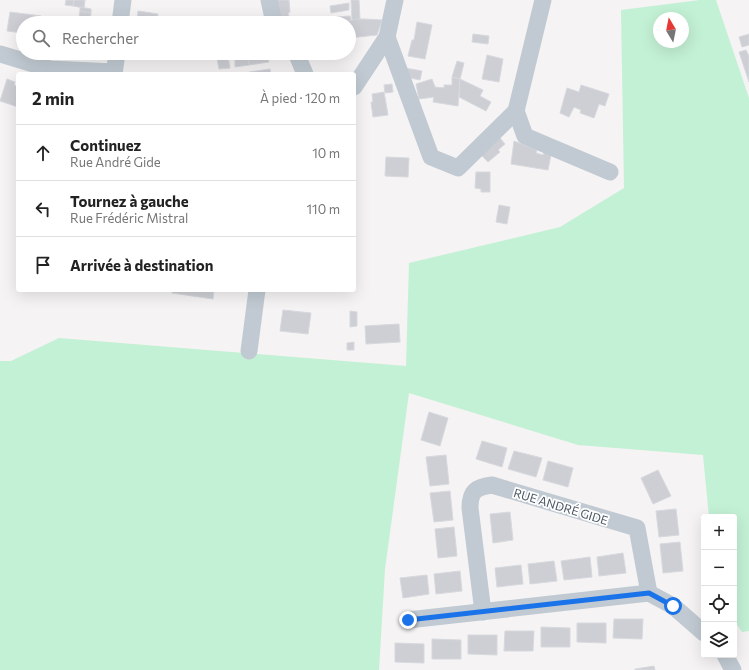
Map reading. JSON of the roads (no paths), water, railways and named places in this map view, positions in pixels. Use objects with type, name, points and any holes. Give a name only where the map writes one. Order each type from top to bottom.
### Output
[{"type":"street","points":[[121,16],[123,0]]},
{"type":"street","points":[[269,0],[272,16]]},
{"type":"street","points":[[356,84],[387,37],[395,0]]},
{"type":"street","points":[[387,37],[431,157],[458,168],[516,111],[543,0]]},
{"type":"street","points":[[0,54],[16,59]]},
{"type":"street","points":[[20,60],[50,69],[98,72]]},
{"type":"street","points":[[114,72],[115,60]]},
{"type":"street","points":[[299,60],[304,72]]},
{"type":"street","points":[[516,111],[525,136],[610,172]]},
{"type":"street","points":[[249,351],[257,292]]},
{"type":"street","name":"RUE ANDRÉ GIDE","points":[[483,612],[470,508],[470,499],[474,491],[482,486],[492,485],[637,528],[649,593]]},
{"type":"street","points":[[408,620],[649,593],[673,606],[701,630]]},
{"type":"street","points":[[727,658],[733,670]]}]
